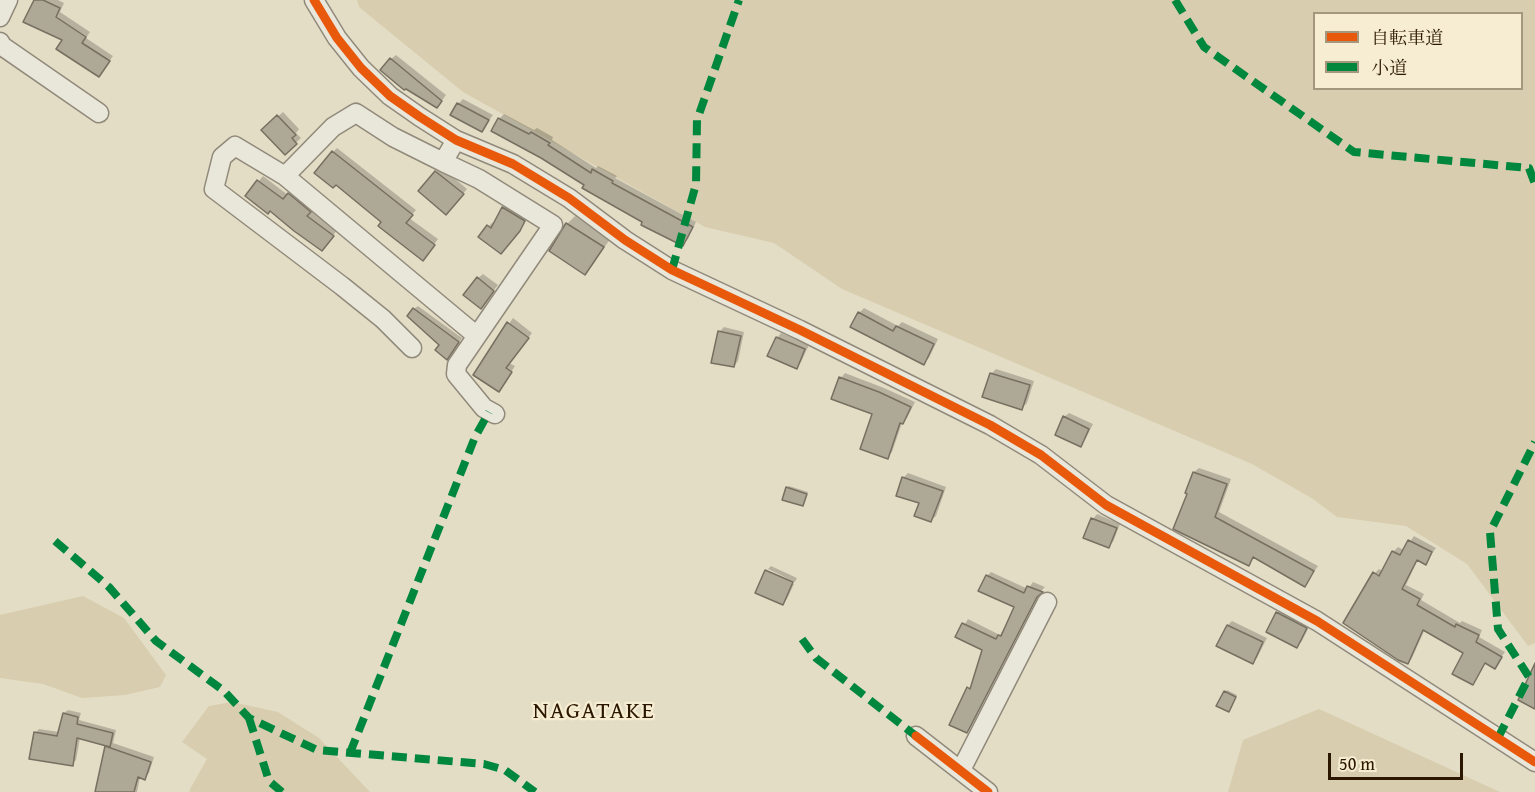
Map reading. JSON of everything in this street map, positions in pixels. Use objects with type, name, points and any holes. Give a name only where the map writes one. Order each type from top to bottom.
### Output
[{"type":"street","points":[[0,17],[8,0]]},
{"type":"street","points":[[314,0],[337,38],[368,75],[390,96],[456,140],[513,164],[568,198],[625,240],[672,270],[810,335],[990,425],[1041,455],[1106,505],[1317,621],[1535,762]]},
{"type":"street","points":[[0,42],[2,46],[99,113]]},
{"type":"street","points":[[285,176],[333,127],[356,113],[393,137],[480,179],[553,225],[457,365],[456,374],[484,408],[495,414]]},
{"type":"street","points":[[443,162],[456,140]]},
{"type":"street","points":[[412,348],[351,292],[214,189],[222,157],[235,146],[285,176],[477,336]]},
{"type":"street","points":[[961,770],[1047,602]]},
{"type":"street","points":[[916,736],[988,792]]},
{"type":"shaded area","points":[[357,0],[1535,0],[1535,643],[1528,646],[1467,564],[1406,526],[1337,517],[1313,499],[1252,464],[842,289],[774,243],[705,227],[463,92],[359,7]]},
{"type":"shaded area","points":[[83,596],[124,618],[166,675],[160,687],[125,695],[82,698],[43,684],[0,678],[0,615]]},
{"type":"shaded area","points":[[232,702],[278,712],[319,738],[370,792],[189,791],[207,759],[182,742],[209,706]]},
{"type":"shaded area","points":[[1319,709],[1500,792],[1228,792],[1243,740]]},
{"type":"building","points":[[34,0],[43,0],[60,8],[56,17],[86,37],[82,43],[110,61],[99,77],[56,49],[62,40],[23,22]]},
{"type":"building","points":[[390,58],[442,101],[437,108],[406,89],[404,90],[380,70]]},
{"type":"building","points":[[457,103],[489,120],[482,132],[450,115]]},
{"type":"building","points":[[277,115],[296,135],[292,138],[297,144],[285,155],[261,130]]},
{"type":"building","points":[[498,118],[529,134],[531,132],[591,173],[592,169],[613,181],[612,183],[693,227],[683,246],[641,225],[642,222],[582,188],[584,185],[541,158],[491,131]]},
{"type":"building","points":[[332,151],[413,215],[406,223],[435,245],[423,261],[378,226],[381,222],[336,185],[333,188],[314,173]]},
{"type":"building","points":[[435,171],[464,194],[446,215],[418,191]]},
{"type":"building","points":[[257,180],[283,199],[288,193],[311,212],[307,216],[334,236],[322,251],[270,211],[268,214],[245,196]]},
{"type":"building","points":[[502,207],[525,221],[520,231],[501,254],[478,237],[487,225],[491,228]]},
{"type":"building","points":[[566,223],[604,247],[585,275],[549,251]]},
{"type":"building","points":[[477,277],[494,291],[481,309],[463,295]]},
{"type":"building","points":[[413,308],[459,342],[447,360],[435,350],[439,345],[407,316]]},
{"type":"building","points":[[858,312],[893,331],[896,326],[934,344],[924,365],[850,327]]},
{"type":"building","points":[[507,322],[529,338],[506,368],[512,372],[499,392],[473,375]]},
{"type":"building","points":[[718,331],[741,336],[734,367],[711,363]]},
{"type":"building","points":[[776,337],[805,349],[797,369],[767,356]]},
{"type":"building","points":[[990,373],[1030,385],[1022,410],[982,397]]},
{"type":"building","points":[[839,377],[911,407],[903,424],[900,423],[888,459],[860,449],[872,414],[831,399]]},
{"type":"building","points":[[1063,416],[1089,429],[1081,447],[1055,435]]},
{"type":"building","points":[[1193,472],[1227,484],[1215,517],[1314,571],[1305,587],[1253,557],[1249,566],[1173,529]]},
{"type":"building","points":[[902,477],[943,491],[931,522],[914,516],[919,503],[896,496]]},
{"type":"building","points":[[786,487],[807,494],[803,506],[782,500]]},
{"type":"building","points":[[1091,518],[1117,528],[1109,548],[1083,538]]},
{"type":"building","points":[[1408,540],[1432,552],[1426,565],[1417,560],[1402,589],[1420,599],[1417,605],[1455,627],[1456,624],[1479,635],[1476,642],[1502,657],[1495,669],[1485,663],[1473,685],[1452,674],[1463,653],[1423,630],[1408,664],[1398,660],[1343,623],[1373,572],[1379,576],[1392,551],[1400,555]]},
{"type":"building","points":[[765,570],[793,582],[783,605],[755,593]]},
{"type":"building","points":[[986,575],[1024,593],[1027,586],[1043,592],[1037,597],[967,733],[949,725],[967,687],[970,689],[982,650],[955,637],[962,623],[996,639],[998,635],[1001,636],[1014,607],[978,591]]},
{"type":"building","points":[[1276,612],[1307,628],[1297,648],[1266,632]]},
{"type":"building","points":[[1227,625],[1263,642],[1253,664],[1216,646]]},
{"type":"building","points":[[1535,663],[1535,709],[1518,700]]},
{"type":"building","points":[[1224,691],[1236,697],[1229,712],[1216,706]]},
{"type":"building","points":[[63,713],[78,717],[77,724],[113,733],[110,747],[77,738],[73,766],[29,759],[34,732],[57,736]]},
{"type":"building","points":[[105,746],[151,762],[145,780],[138,777],[134,792],[95,792]]},
{"type":"marked path","points":[[672,270],[696,184],[697,120],[739,0]]},
{"type":"marked path","points":[[1175,0],[1204,47],[1354,152],[1529,168],[1535,184]]},
{"type":"marked path","points":[[350,753],[475,437],[489,412]]},
{"type":"marked path","points":[[1498,738],[1529,677],[1498,629],[1490,532],[1535,442]]},
{"type":"marked path","points":[[55,541],[109,587],[156,641],[224,691],[249,718],[317,750],[484,764],[505,770],[535,792]]},
{"type":"marked path","points":[[802,639],[816,658],[916,736]]},
{"type":"marked path","points":[[249,718],[269,781],[282,792]]},
{"type":"cycle path","points":[[314,0],[337,38],[361,68],[390,96],[456,140],[513,164],[569,198],[625,240],[672,270],[800,330],[990,425],[1041,455],[1106,505],[1317,621],[1535,762]]},
{"type":"cycle path","points":[[916,736],[988,792]]},
{"type":"district","name":"NAGATAKE","points":[[594,712]]}]
